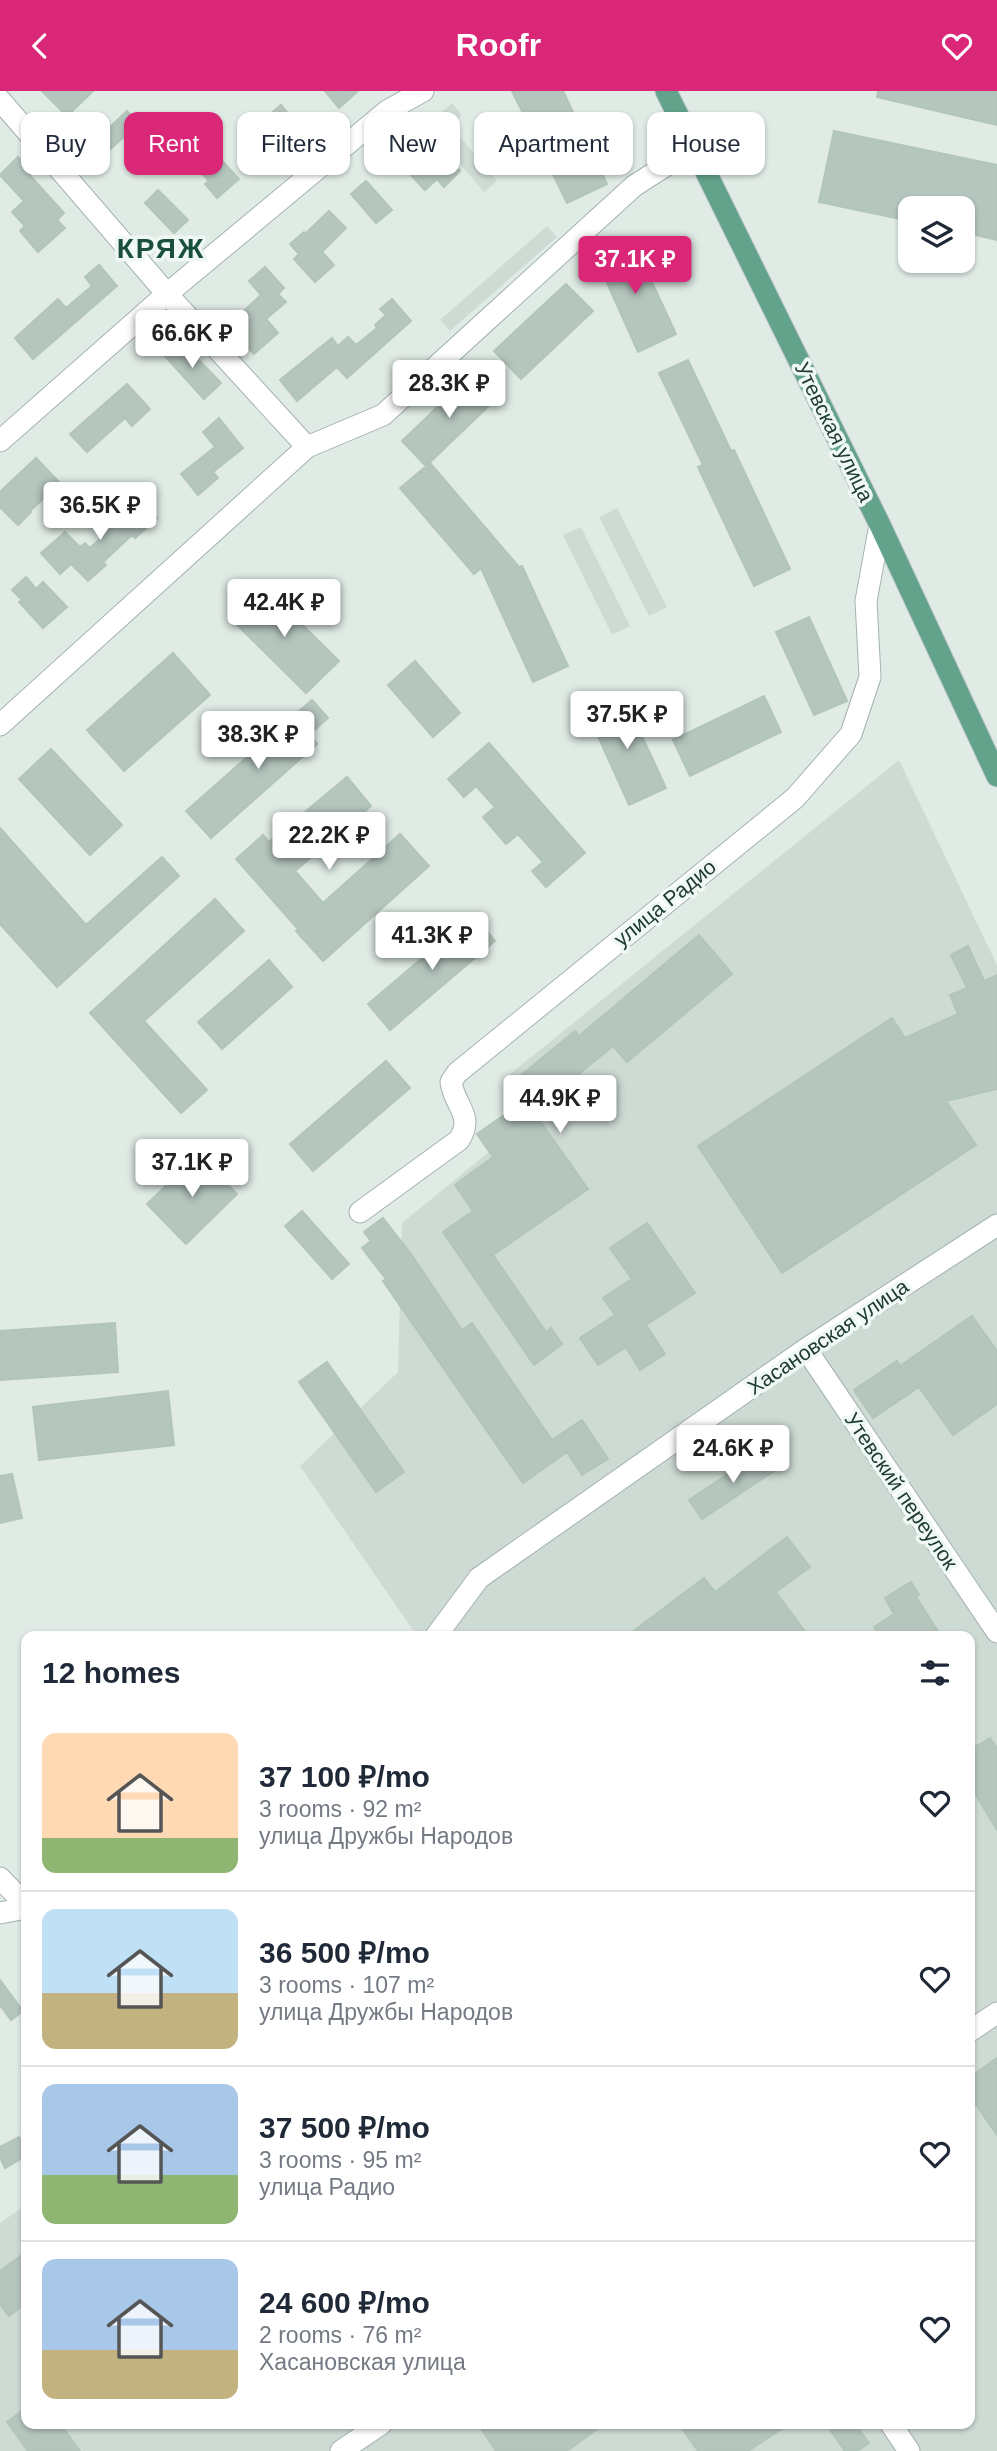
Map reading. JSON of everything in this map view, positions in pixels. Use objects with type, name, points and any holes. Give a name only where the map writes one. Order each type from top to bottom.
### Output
[{"type":"main road","name":"Утевская улица","points":[[666,91],[676,112]]},
{"type":"main road","name":"Утевская улица","points":[[706,175],[880,525],[997,776]]},
{"type":"street","points":[[0,441],[167,295],[387,111],[423,91]]},
{"type":"street","points":[[0,100],[167,295],[307,447]]},
{"type":"street","points":[[0,725],[307,447],[383,415],[634,186],[651,175]]},
{"type":"street","name":"улица Радио","points":[[360,1212],[459,1140],[466,1130],[466,1117],[452,1093],[451,1082],[457,1073],[795,798],[851,734],[870,677],[866,601],[880,525]]},
{"type":"street","name":"Хасановская улица","points":[[440,1631],[479,1578],[806,1349],[997,1225]]},
{"type":"street","name":"Утевский переулок","points":[[806,1349],[997,1632]]},
{"type":"street","points":[[0,1878],[21,1901]]},
{"type":"street","points":[[0,1913],[21,1908]]},
{"type":"street","points":[[975,2028],[997,2013]]},
{"type":"street","points":[[341,2451],[374,2429]]},
{"type":"street","points":[[894,2429],[909,2451]]},
{"type":"shaded area","points":[[452,103],[460,112],[442,112]]},
{"type":"shaded area","points":[[460,137],[474,154],[474,175],[492,175],[497,181],[484,192],[460,164]]},
{"type":"shaded area","points":[[547,226],[557,237],[450,331],[440,320]]},
{"type":"shaded area","points":[[617,508],[667,607],[649,616],[599,517]]},
{"type":"shaded area","points":[[581,527],[630,626],[612,635],[563,535]]},
{"type":"shaded area","points":[[899,760],[997,965],[997,2451],[0,2451],[0,2223],[21,2208],[21,2429],[975,2429],[975,1631],[414,1631],[300,1466],[398,1372],[402,1223],[512,1133],[504,1079]]},
{"type":"building","points":[[42,91],[93,91],[71,112],[63,112]]},
{"type":"building","points":[[325,91],[358,91],[339,108]]},
{"type":"building","points":[[512,91],[563,91],[573,112],[522,112]]},
{"type":"building","points":[[878,91],[997,91],[997,125],[877,97]]},
{"type":"building","points":[[281,105],[287,112],[273,112]]},
{"type":"building","points":[[124,114],[124,137],[110,149],[110,127]]},
{"type":"building","points":[[834,131],[997,165],[997,240],[975,235],[975,196],[898,196],[898,218],[819,202]]},
{"type":"building","points":[[18,157],[21,160],[21,175],[30,175],[64,213],[57,220],[65,228],[38,252],[20,231],[25,226],[12,212],[24,201],[0,175]]},
{"type":"building","points":[[223,162],[239,179],[217,198],[205,184],[209,181],[203,175],[223,175]]},
{"type":"building","points":[[411,175],[456,175],[444,187],[437,179],[425,190]]},
{"type":"building","points":[[553,175],[603,175],[607,184],[567,203]]},
{"type":"building","points":[[366,181],[392,210],[376,223],[351,194]]},
{"type":"building","points":[[158,190],[188,220],[174,233],[145,203]]},
{"type":"building","points":[[329,211],[346,228],[322,252],[334,265],[315,282],[294,259],[299,254],[290,244]]},
{"type":"building","points":[[632,239],[676,334],[638,352],[595,256]]},
{"type":"building","points":[[99,265],[117,286],[33,359],[15,338],[58,299],[66,308],[92,286],[85,277]]},
{"type":"building","points":[[265,267],[284,288],[278,294],[286,302],[266,319],[278,333],[254,354],[228,325],[261,295],[249,281]]},
{"type":"building","points":[[566,284],[593,311],[521,379],[494,351]]},
{"type":"building","points":[[392,299],[411,321],[347,378],[337,367],[297,401],[280,380],[332,338],[338,346],[348,337],[356,345],[377,328],[375,325],[386,315],[380,309]]},
{"type":"building","points":[[175,341],[193,360],[196,357],[221,383],[204,399],[162,353]]},
{"type":"building","points":[[688,360],[790,569],[754,586],[698,467],[703,465],[659,373]]},
{"type":"building","points":[[472,374],[496,399],[426,466],[402,441]]},
{"type":"building","points":[[127,384],[150,409],[132,426],[125,418],[87,452],[70,434]]},
{"type":"building","points":[[219,418],[243,448],[213,472],[218,478],[198,495],[181,474],[215,447],[203,432]]},
{"type":"building","points":[[36,458],[60,483],[18,525],[0,507],[0,492]]},
{"type":"building","points":[[430,463],[519,567],[522,566],[568,666],[533,682],[481,568],[474,574],[400,488]]},
{"type":"building","points":[[133,493],[157,518],[135,538],[132,535],[103,562],[106,565],[88,581],[71,564],[60,574],[41,553],[65,532],[80,547],[85,543],[90,548],[119,521],[117,519],[125,511],[120,505]]},
{"type":"building","points":[[26,577],[36,589],[43,582],[67,607],[43,628],[19,602],[22,600],[12,590]]},
{"type":"building","points":[[261,584],[339,661],[306,693],[228,616]]},
{"type":"building","points":[[809,617],[847,701],[814,715],[776,632]]},
{"type":"building","points":[[173,653],[210,695],[124,771],[87,730]]},
{"type":"building","points":[[415,661],[460,713],[433,737],[388,685]]},
{"type":"building","points":[[764,696],[781,732],[690,776],[673,740]]},
{"type":"building","points":[[624,697],[666,788],[629,805],[588,714]]},
{"type":"building","points":[[312,700],[328,718],[309,735],[317,744],[211,838],[186,811]]},
{"type":"building","points":[[489,743],[585,853],[546,887],[532,871],[543,862],[518,834],[506,844],[483,817],[495,807],[476,786],[464,797],[448,779]]},
{"type":"building","points":[[51,749],[122,825],[90,855],[19,779]]},
{"type":"building","points":[[347,777],[371,806],[295,871],[323,903],[400,834],[429,866],[323,961],[236,859],[263,835],[269,842]]},
{"type":"building","points":[[0,828],[86,925],[162,857],[179,876],[57,987],[0,924]]},
{"type":"building","points":[[215,899],[244,931],[144,1021],[207,1090],[181,1113],[90,1013]]},
{"type":"building","points":[[473,915],[495,941],[390,1030],[368,1004]]},
{"type":"building","points":[[699,935],[732,974],[627,1062],[613,1046],[533,1111],[588,1189],[493,1255],[546,1332],[551,1328],[562,1344],[534,1365],[443,1232],[473,1211],[455,1185],[493,1157],[477,1134],[527,1099],[513,1082],[575,1031],[579,1036]]},
{"type":"building","points":[[968,946],[984,981],[997,975],[997,1089],[946,1101],[976,1145],[782,1273],[698,1146],[892,1018],[905,1038],[958,1014],[950,995],[967,988],[951,955]]},
{"type":"building","points":[[269,960],[292,987],[222,1049],[198,1022]]},
{"type":"building","points":[[386,1061],[410,1088],[313,1171],[290,1144]]},
{"type":"building","points":[[198,1155],[237,1194],[186,1244],[147,1204]]},
{"type":"building","points":[[302,1211],[349,1264],[332,1279],[285,1226]]},
{"type":"building","points":[[383,1218],[411,1254],[462,1330],[472,1323],[552,1440],[582,1420],[608,1459],[582,1475],[567,1452],[523,1483],[383,1281],[386,1279],[362,1248],[371,1241],[364,1232]]},
{"type":"building","points":[[647,1223],[695,1293],[646,1325],[665,1354],[640,1370],[626,1347],[598,1365],[580,1338],[615,1315],[603,1298],[632,1279],[610,1248]]},
{"type":"building","points":[[972,1316],[997,1351],[997,1404],[953,1435],[919,1387],[873,1418],[854,1390],[897,1361],[900,1366]]},
{"type":"building","points":[[115,1323],[118,1372],[0,1380],[0,1331]]},
{"type":"building","points":[[327,1362],[404,1472],[376,1492],[299,1382]]},
{"type":"building","points":[[168,1391],[174,1445],[39,1460],[33,1407]]},
{"type":"building","points":[[764,1450],[777,1469],[702,1519],[689,1500]]},
{"type":"building","points":[[12,1474],[22,1518],[0,1523],[0,1476]]},
{"type":"building","points":[[787,1537],[810,1567],[776,1592],[803,1631],[634,1631],[704,1578],[715,1592]]},
{"type":"building","points":[[911,1582],[919,1595],[916,1597],[938,1631],[877,1631],[874,1627],[894,1614],[885,1598]]},
{"type":"building","points":[[990,1738],[997,1748],[997,1830],[975,1793],[975,1747]]},
{"type":"building","points":[[0,1980],[21,2008],[21,2012],[11,2020],[0,2005]]},
{"type":"building","points":[[997,2058],[997,2135],[975,2103],[975,2073]]},
{"type":"building","points":[[19,2137],[21,2159],[5,2168],[0,2157],[0,2147]]},
{"type":"building","points":[[21,2256],[21,2307],[9,2316],[0,2304],[0,2271]]},
{"type":"building","points":[[21,2412],[21,2429],[64,2429],[80,2451],[28,2451],[7,2422]]},
{"type":"building","points":[[481,2429],[597,2429],[567,2451],[496,2451]]},
{"type":"building","points":[[683,2429],[781,2429],[748,2451],[698,2451]]},
{"type":"building","points":[[830,2429],[859,2429],[869,2443],[857,2451],[845,2451]]},
{"type":"district","name":"КРЯЖ","points":[[161,248]]}]
